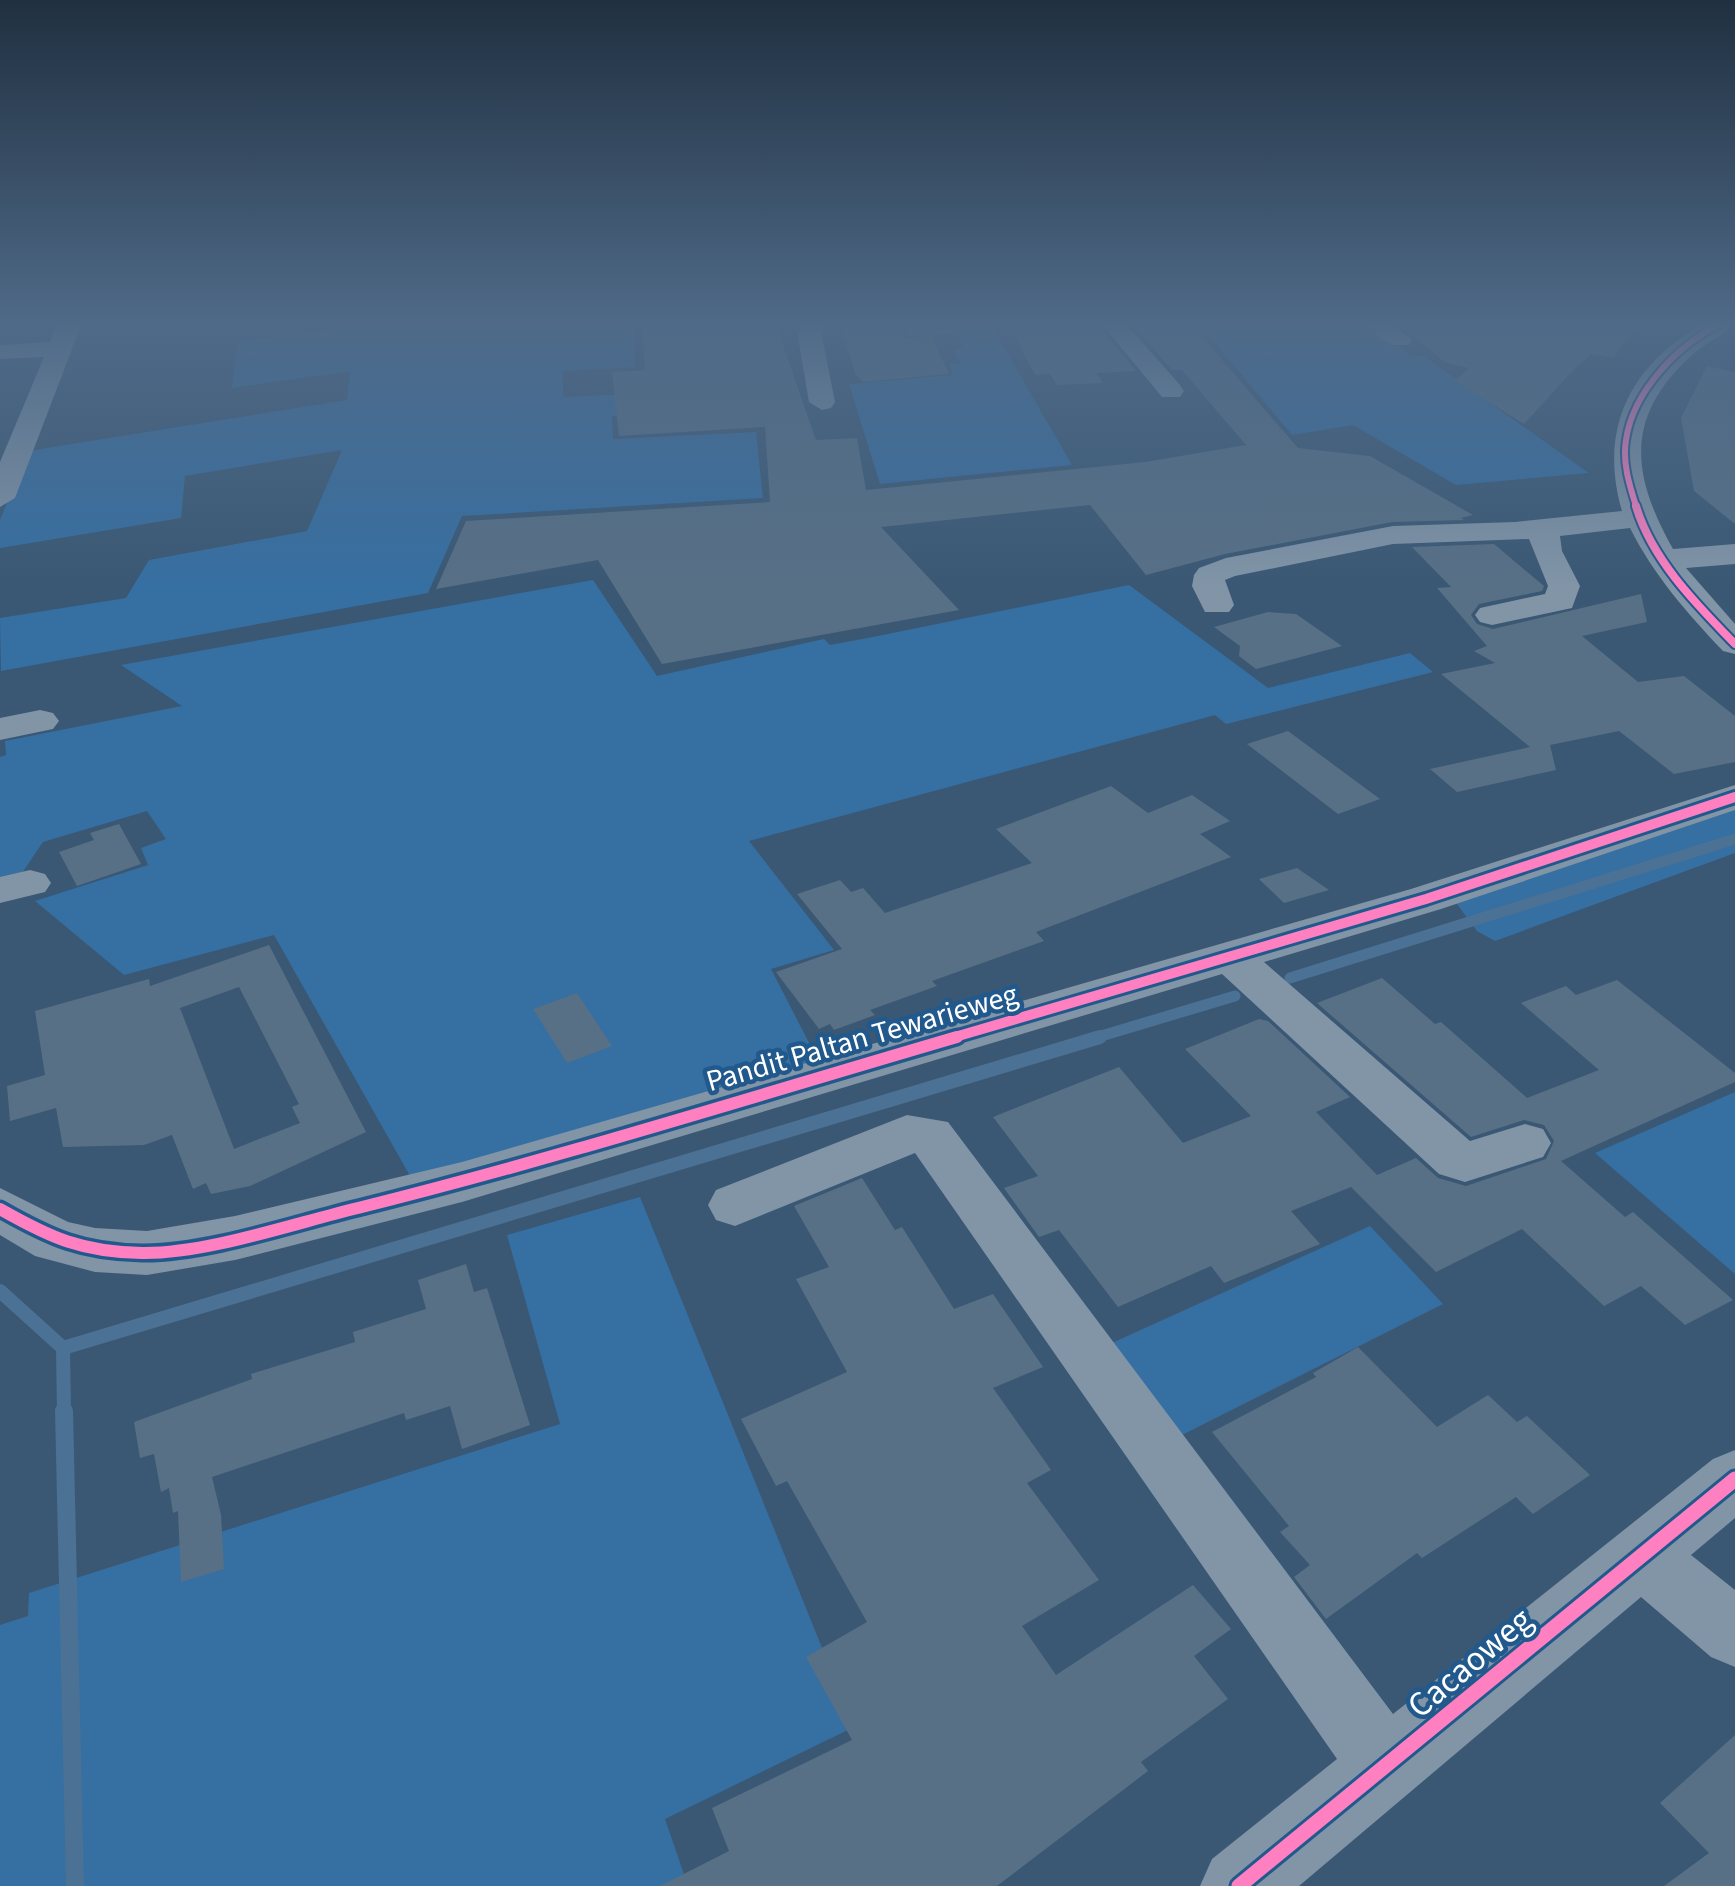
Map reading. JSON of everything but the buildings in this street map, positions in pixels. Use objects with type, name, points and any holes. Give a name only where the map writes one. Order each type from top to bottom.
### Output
[{"type":"street","points":[[0,498],[35,411]]},
{"type":"street","points":[[1631,411],[1624,442],[1626,477],[1640,518],[1661,560],[1695,604],[1735,644]]},
{"type":"street","points":[[1216,605],[1208,586],[1210,575],[1226,568],[1393,535],[1515,531],[1640,518]]},
{"type":"street","points":[[1492,615],[1560,601],[1564,586],[1546,551],[1543,526]]},
{"type":"street","points":[[1661,560],[1735,554]]},
{"type":"street","points":[[0,729],[40,721]]},
{"type":"street","name":"Pandit Paltan Tewarieweg","points":[[0,1208],[55,1242],[95,1250],[147,1252],[235,1238],[462,1182],[1426,898],[1735,797]]},
{"type":"street","points":[[1230,956],[1458,1160],[1525,1143]]},
{"type":"street","points":[[736,1205],[907,1134],[930,1135],[1388,1767]]},
{"type":"street","name":"Cacaoweg","points":[[1239,1886],[1735,1479]]},
{"type":"street","points":[[1642,1556],[1735,1634]]},
{"type":"shaded area","points":[[278,411],[633,411],[633,415],[612,416],[613,439],[756,432],[763,498],[462,516],[428,593],[1,671],[0,618],[126,598],[149,560],[307,531],[342,450],[185,476],[181,518],[0,548],[0,520],[28,451]]},
{"type":"shaded area","points":[[857,411],[1041,411],[1072,465],[880,484]]},
{"type":"shaded area","points":[[1272,411],[1501,411],[1589,473],[1456,485],[1353,425],[1292,435]]},
{"type":"shaded area","points":[[593,580],[657,676],[824,639],[830,645],[1129,585],[1268,688],[1410,653],[1433,672],[1226,724],[1215,715],[749,841],[834,950],[771,969],[820,1064],[414,1183],[274,935],[124,975],[35,901],[148,865],[141,848],[166,839],[147,811],[43,842],[20,876],[0,881],[0,757],[6,755],[5,741],[182,706],[121,665]]},
{"type":"shaded area","points":[[1735,810],[1735,853],[1495,941],[1477,931],[1454,900]]},
{"type":"shaded area","points":[[1735,1092],[1735,1274],[1595,1153]]},
{"type":"shaded area","points":[[640,1197],[854,1727],[665,1819],[688,1886],[0,1886],[0,1625],[28,1616],[29,1593],[560,1424],[507,1235]]},
{"type":"shaded area","points":[[1370,1226],[1443,1304],[1172,1440],[1103,1347]]},
{"type":"waterway","points":[[1290,978],[1735,839]]},
{"type":"waterway","points":[[1091,1039],[1235,996]]},
{"type":"waterway","points":[[63,1348],[1100,1037]]},
{"type":"waterway","points":[[0,1291],[63,1348]]},
{"type":"waterway","points":[[63,1348],[64,1414]]},
{"type":"waterway","points":[[64,1411],[75,1886]]},
{"type":"cycle path","points":[[1635,411],[1626,441],[1627,478],[1638,514],[1681,584],[1735,644]]},
{"type":"cycle path","points":[[0,1209],[55,1241],[95,1250],[147,1253],[235,1238],[462,1182],[1426,899],[1735,797]]},
{"type":"cycle path","points":[[1239,1886],[1735,1479]]}]
